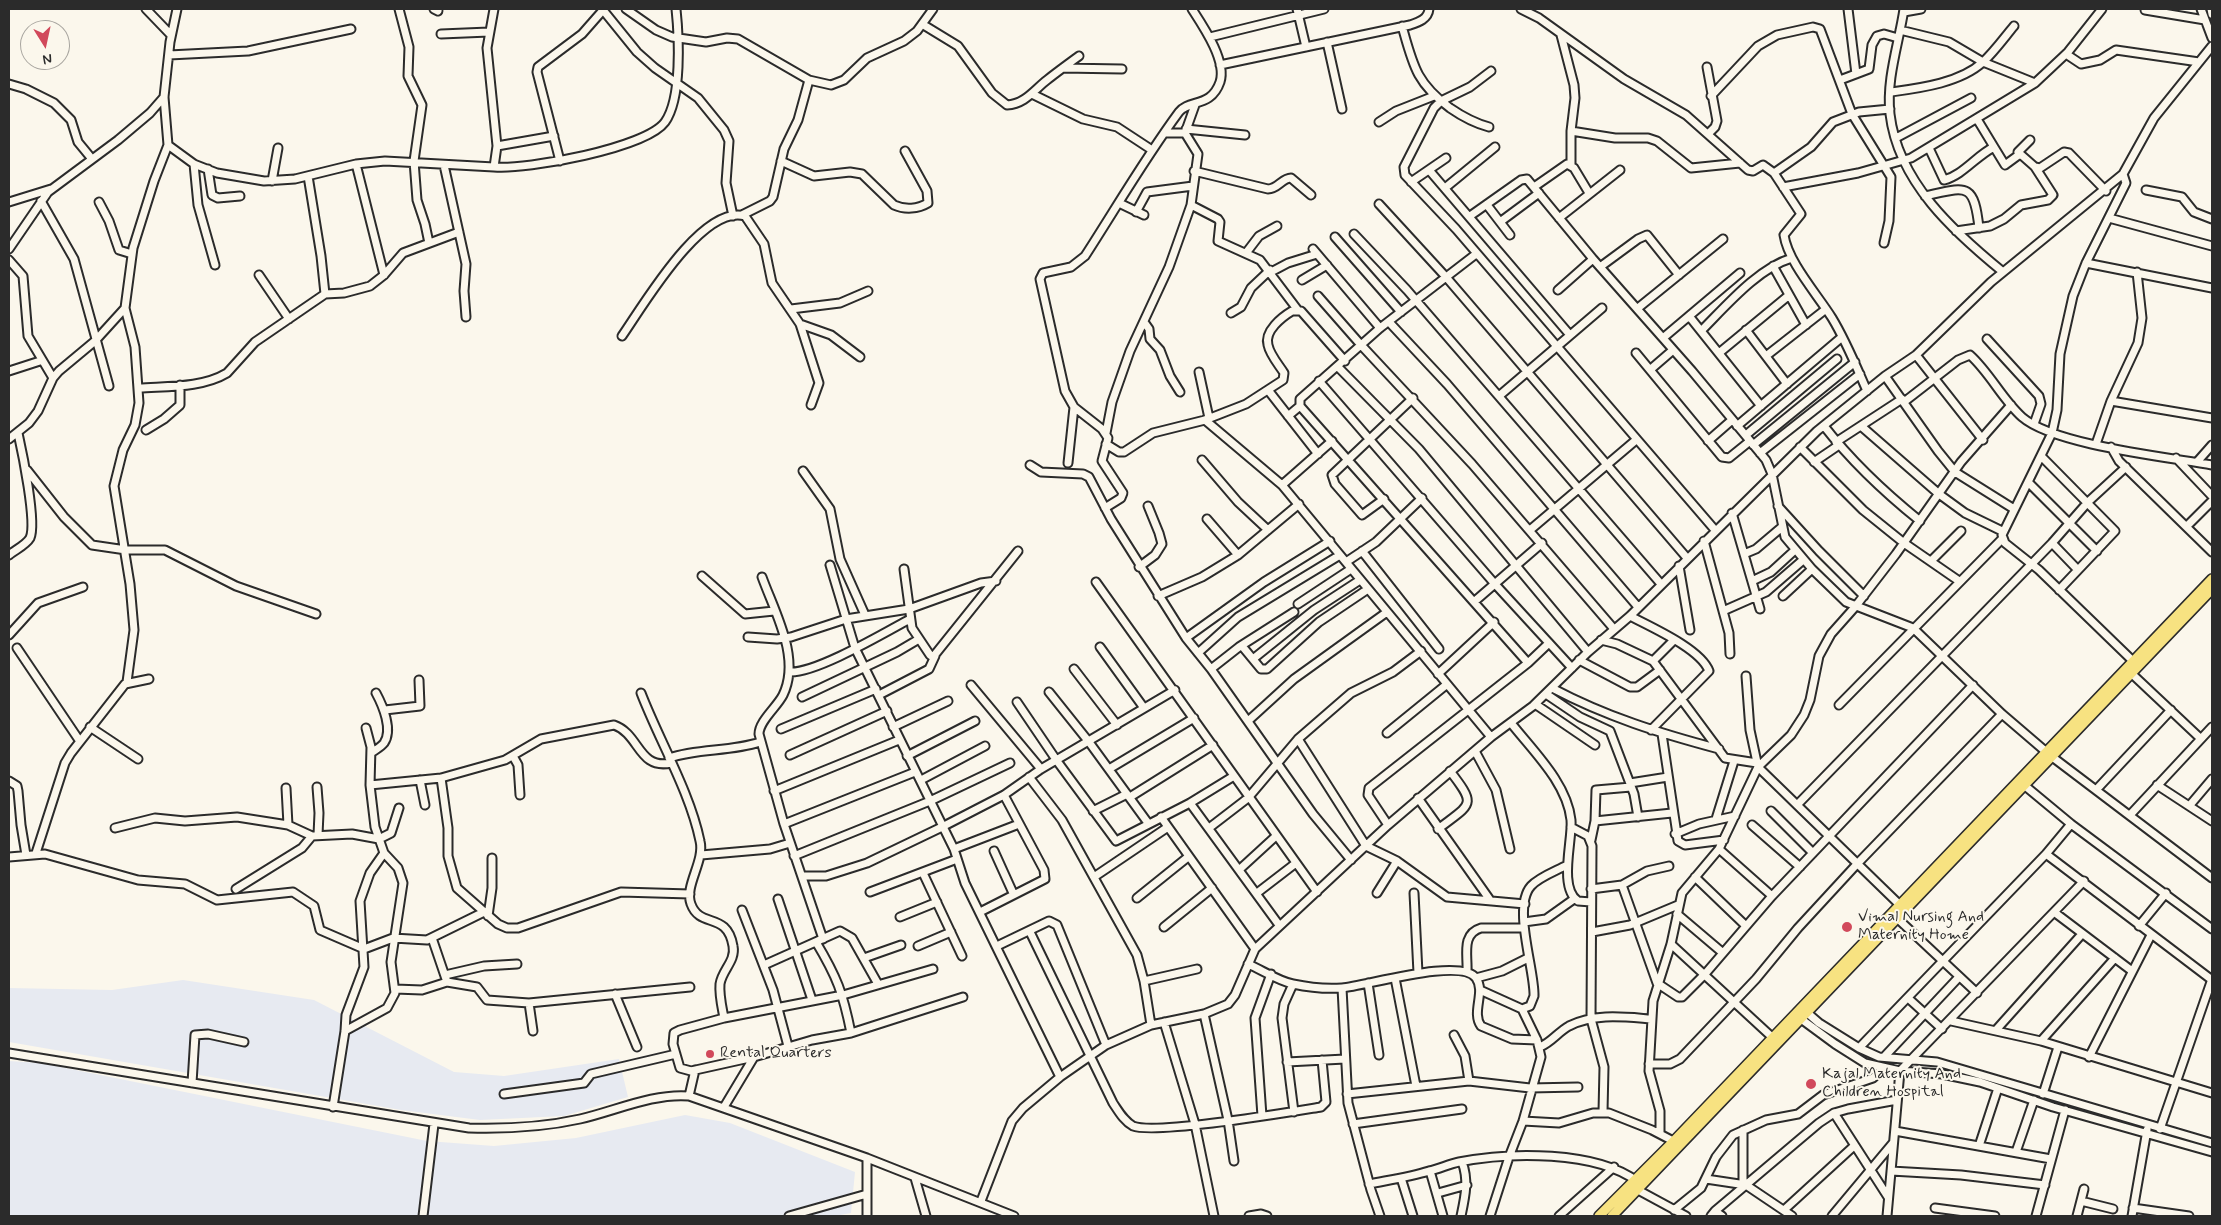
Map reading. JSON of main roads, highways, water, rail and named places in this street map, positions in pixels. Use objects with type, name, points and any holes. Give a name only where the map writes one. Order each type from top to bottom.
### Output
[{"type":"main road","points":[[2134,667],[2212,579]]},
{"type":"main road","points":[[1678,1143],[1773,1038],[1898,919],[1903,908],[2049,754],[2212,589]]},
{"type":"main road","points":[[1612,1216],[1801,1013],[2024,786],[2049,754]]},
{"type":"main road","points":[[1599,1216],[1639,1185]]},
{"type":"place","name":"Vimal Nursing And Maternity Home","points":[[1847,927]]},
{"type":"place","name":"Rental Quarters","points":[[710,1054]]},
{"type":"place","name":"Kajal Maternity And Children Hospital","points":[[1811,1084]]}]
